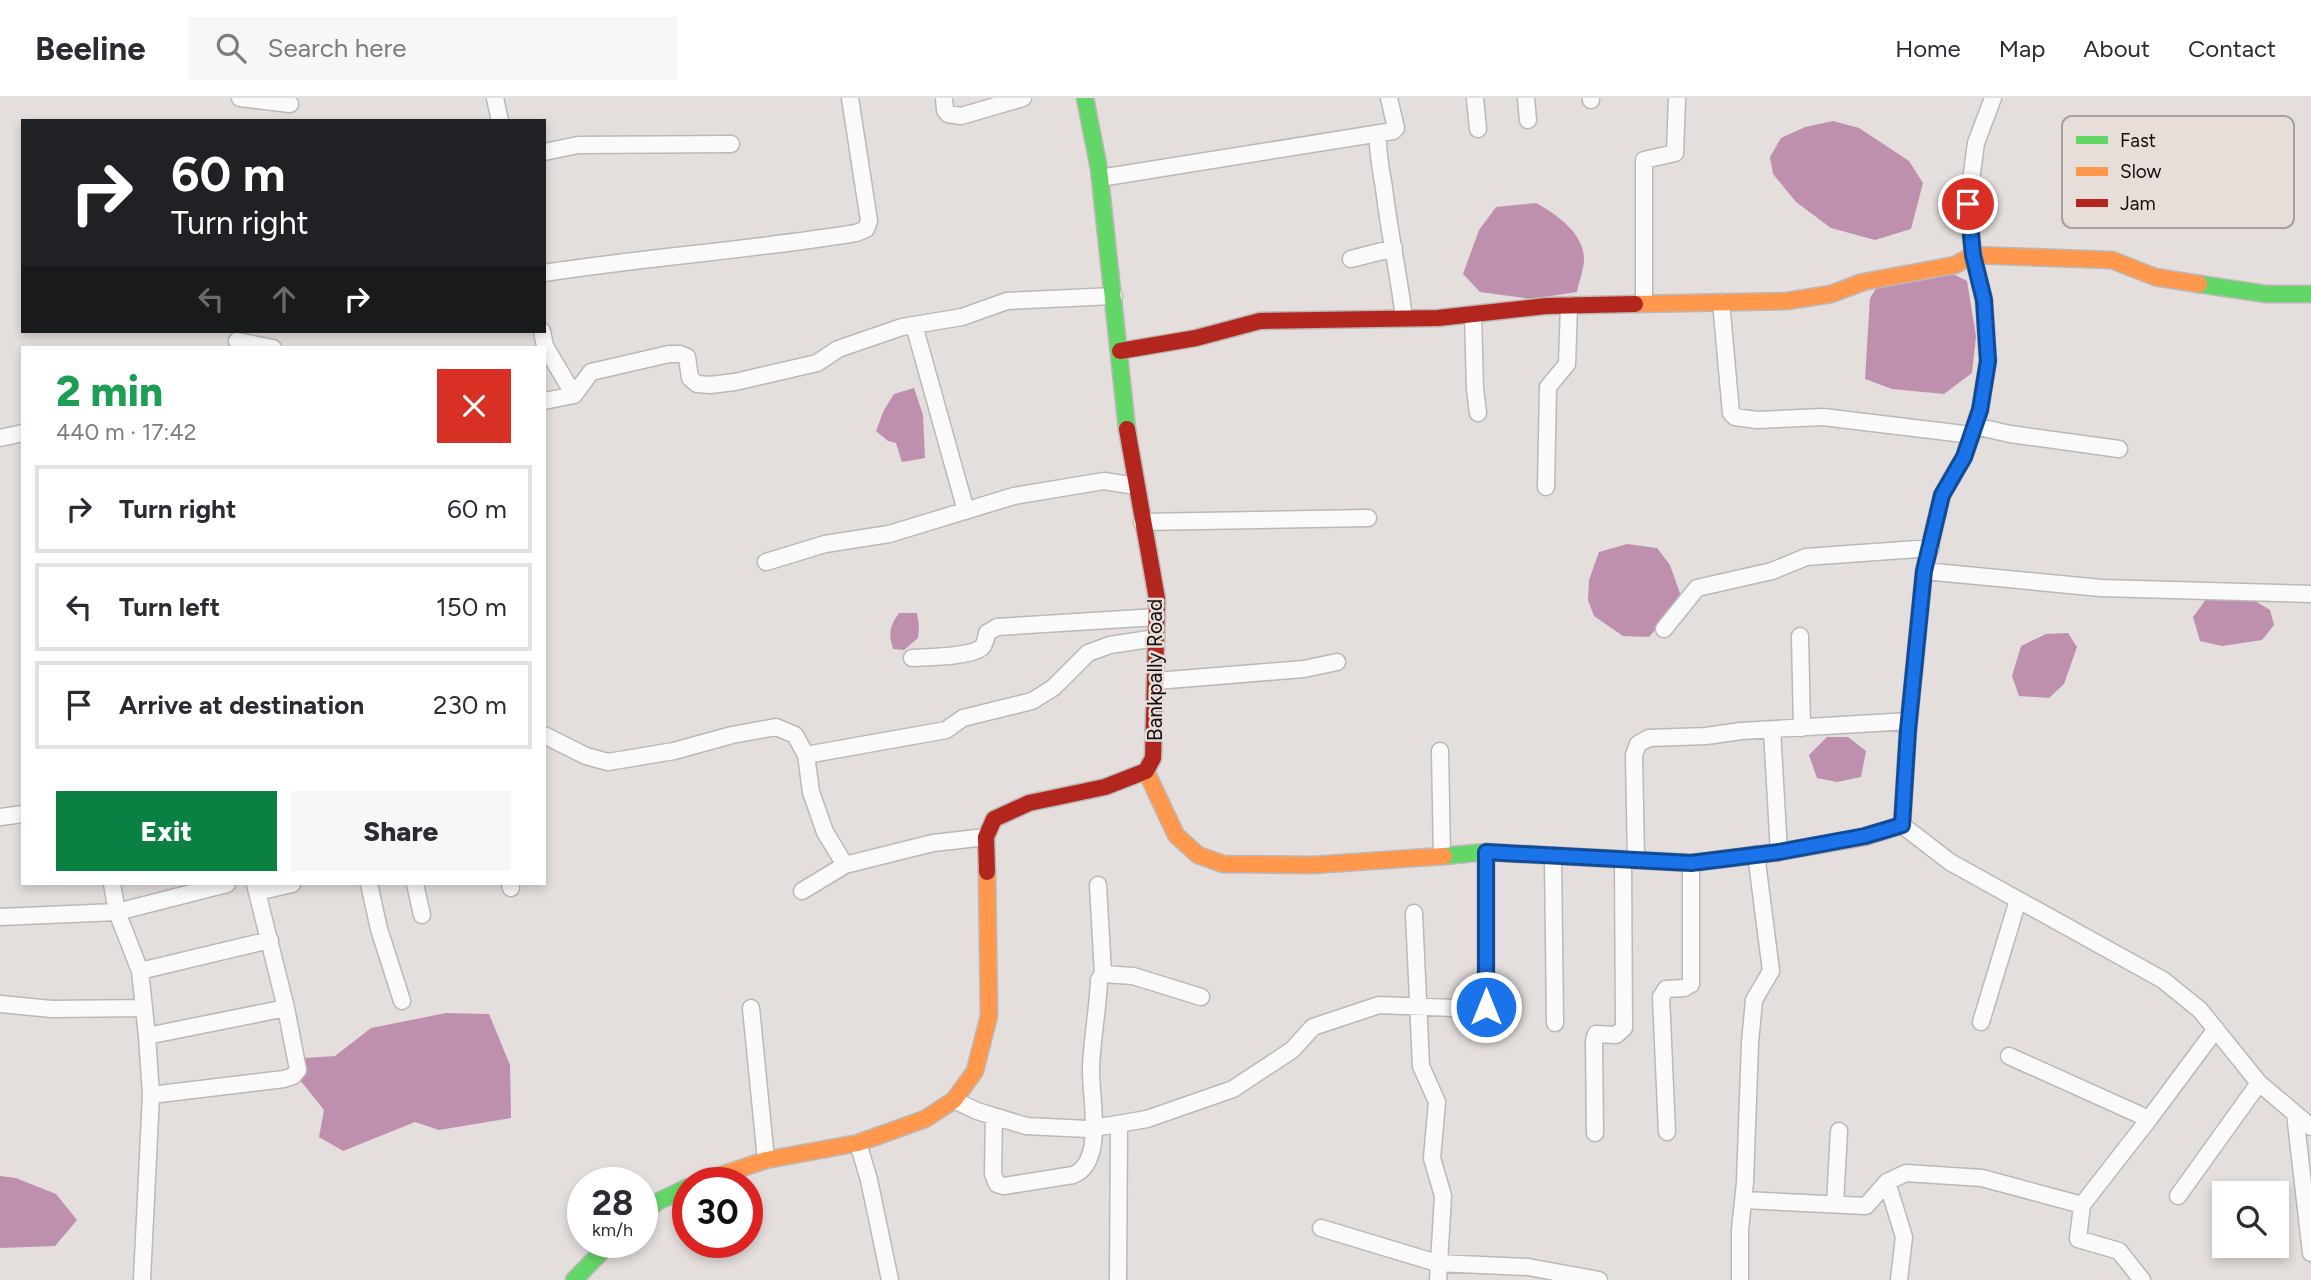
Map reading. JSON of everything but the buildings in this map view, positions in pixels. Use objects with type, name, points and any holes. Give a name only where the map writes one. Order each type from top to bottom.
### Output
[{"type":"street","points":[[240,98],[290,101],[287,119]]},
{"type":"street","points":[[495,98],[500,119]]},
{"type":"street","points":[[546,273],[678,254],[735,251],[856,233],[866,229],[869,221],[850,98]]},
{"type":"street","points":[[944,98],[948,114],[961,116],[1023,98]]},
{"type":"street","name":"Bankpally Road","points":[[986,837],[994,819],[1029,803],[1105,787],[1146,771],[1153,758],[1157,599],[1130,453],[1100,178],[1085,98]]},
{"type":"street","points":[[1100,178],[1393,131],[1396,128],[1389,98]]},
{"type":"street","points":[[1475,98],[1478,129]]},
{"type":"street","points":[[1527,98],[1528,120]]},
{"type":"street","points":[[1644,303],[1644,160],[1675,153],[1677,98]]},
{"type":"street","points":[[1902,825],[1924,571],[1942,495],[1964,457],[1980,410],[1988,361],[1984,300],[1973,255],[1968,204],[1976,143],[1993,98]]},
{"type":"street","points":[[1378,134],[1377,148],[1404,318]]},
{"type":"street","points":[[546,152],[579,145],[731,145]]},
{"type":"street","points":[[1351,259],[1394,248]]},
{"type":"street","points":[[1120,351],[1196,338],[1259,321],[1404,318],[1569,305],[1787,301],[1831,294],[1863,282],[1955,264],[1973,255],[2112,260],[2155,277],[2266,294],[2311,294]]},
{"type":"street","points":[[546,401],[574,395],[591,372],[669,354],[687,357],[690,378],[696,384],[722,384],[817,363],[838,349],[902,327],[962,317],[1007,302],[1114,296]]},
{"type":"street","points":[[1721,302],[1731,412],[1735,417],[1757,420],[1823,417],[2017,435],[2119,449]]},
{"type":"street","points":[[1546,487],[1548,387],[1567,363],[1569,305]]},
{"type":"street","points":[[1473,314],[1478,413]]},
{"type":"street","points":[[914,325],[966,512]]},
{"type":"street","points":[[237,340],[265,346]]},
{"type":"street","points":[[546,348],[574,395]]},
{"type":"street","points":[[0,438],[21,433]]},
{"type":"street","points":[[766,562],[825,544],[890,534],[1014,496],[1104,481],[1136,486]]},
{"type":"street","points":[[1142,522],[1368,518]]},
{"type":"street","points":[[1664,629],[1697,588],[1772,571],[1806,557],[1931,548]]},
{"type":"street","points":[[1924,571],[2101,587],[2311,594]]},
{"type":"street","points":[[912,658],[980,649],[985,643],[987,633],[997,626],[1157,617]]},
{"type":"street","points":[[1800,636],[1802,728]]},
{"type":"street","points":[[806,755],[946,730],[963,718],[1032,701],[1053,688],[1088,653],[1110,645],[1156,638]]},
{"type":"street","points":[[1156,681],[1304,669],[1336,662]]},
{"type":"street","points":[[1595,1133],[1594,1041],[1599,1033],[1616,1035],[1624,1028],[1634,755],[1638,744],[1649,738],[1909,721]]},
{"type":"street","points":[[546,736],[586,756],[608,762],[674,751],[732,735],[776,727],[796,735],[806,755],[811,792],[825,832],[845,864]]},
{"type":"street","points":[[1772,730],[1779,852]]},
{"type":"street","points":[[1440,751],[1442,856]]},
{"type":"street","points":[[1146,771],[1176,835],[1198,855],[1223,864],[1313,865],[1486,852],[1691,863],[1779,852],[1865,836],[1902,825]]},
{"type":"street","points":[[0,817],[21,814]]},
{"type":"street","points":[[1902,825],[1950,862],[2163,980],[2200,1010],[2259,1083],[2311,1127]]},
{"type":"street","points":[[745,1167],[766,1160],[858,1143],[925,1119],[954,1100],[975,1071],[989,1016],[986,837],[933,843],[845,864],[802,891]]},
{"type":"street","points":[[1486,852],[1486,1007]]},
{"type":"street","points":[[1740,1280],[1749,1043],[1754,1000],[1771,971],[1756,854]]},
{"type":"street","points":[[1553,856],[1555,1023]]},
{"type":"street","points":[[1667,1132],[1661,997],[1666,989],[1685,988],[1690,984],[1691,863]]},
{"type":"street","points":[[112,885],[117,912],[140,971],[147,1037],[151,1095],[142,1280]]},
{"type":"street","points":[[0,917],[117,912],[223,885]]},
{"type":"street","points":[[151,1095],[293,1076],[298,1070],[286,1008],[256,888],[283,885]]},
{"type":"street","points":[[369,885],[379,929],[402,1000]]},
{"type":"street","points":[[415,885],[422,915]]},
{"type":"street","points":[[994,1116],[993,1174],[997,1184],[1004,1186],[1073,1175],[1087,1165],[1095,1128],[1091,1070],[1099,980],[1103,974],[1098,885]]},
{"type":"street","points":[[1981,1022],[2018,901]]},
{"type":"street","points":[[1414,913],[1421,1066],[1437,1102],[1432,1158],[1443,1196],[1438,1280]]},
{"type":"street","points":[[140,971],[270,940]]},
{"type":"street","points":[[1103,974],[1133,976],[1202,998]]},
{"type":"street","points":[[0,1004],[52,1009],[143,1007]]},
{"type":"street","points":[[954,1100],[1026,1126],[1095,1128],[1147,1119],[1233,1089],[1292,1051],[1313,1027],[1379,1005],[1454,1008]]},
{"type":"street","points":[[147,1037],[286,1008]]},
{"type":"street","points":[[751,1008],[766,1160]]},
{"type":"street","points":[[2142,1280],[2119,1251],[2078,1239],[2082,1205],[2216,1029]]},
{"type":"street","points":[[2009,1056],[2149,1119]]},
{"type":"street","points":[[2178,1196],[2259,1083]]},
{"type":"street","points":[[2295,1114],[2311,1253]]},
{"type":"street","points":[[1118,1280],[1119,1124]]},
{"type":"street","points":[[1835,1204],[1839,1130]]},
{"type":"street","points":[[858,1143],[890,1280]]},
{"type":"street","points":[[1744,1200],[1866,1206],[1887,1182],[1906,1173],[1982,1178],[2082,1205]]},
{"type":"street","points":[[1887,1182],[1904,1237],[1899,1280]]},
{"type":"street","points":[[1321,1228],[1437,1263],[1599,1280]]},
{"type":"street","points":[[574,1280],[595,1258]]},
{"type":"shaded area","points":[[1833,121],[1859,128],[1909,161],[1923,183],[1911,229],[1875,240],[1831,228],[1796,202],[1773,174],[1770,157],[1781,138],[1805,127]]},
{"type":"shaded area","points":[[1536,203],[1568,225],[1579,241],[1584,259],[1577,292],[1531,299],[1480,292],[1463,274],[1479,230],[1496,207]]},
{"type":"shaded area","points":[[1949,272],[1967,281],[1976,336],[1972,373],[1944,394],[1892,389],[1865,379],[1870,298],[1879,284]]},
{"type":"shaded area","points":[[914,388],[923,415],[925,458],[902,462],[896,443],[888,441],[876,431],[894,394]]},
{"type":"shaded area","points":[[1627,544],[1657,548],[1670,565],[1682,599],[1649,637],[1623,636],[1594,616],[1588,600],[1589,580],[1599,552]]},
{"type":"shaded area","points":[[2207,598],[2252,599],[2270,610],[2274,625],[2262,640],[2222,646],[2200,641],[2193,617]]},
{"type":"shaded area","points":[[899,613],[917,613],[919,626],[918,638],[904,650],[893,649],[890,634]]},
{"type":"shaded area","points":[[2068,633],[2077,647],[2064,684],[2049,698],[2019,696],[2012,676],[2021,646],[2046,634]]},
{"type":"shaded area","points":[[1827,737],[1848,737],[1866,751],[1861,777],[1837,782],[1817,778],[1809,755]]},
{"type":"shaded area","points":[[446,1013],[489,1014],[510,1065],[511,1118],[439,1130],[415,1122],[343,1151],[319,1137],[324,1110],[300,1080],[305,1058],[335,1056],[371,1028]]},
{"type":"shaded area","points":[[0,1176],[16,1178],[56,1194],[77,1220],[55,1246],[0,1248]]},
{"type":"traffic: fast","points":[[1085,98],[1099,169],[1127,429]]},
{"type":"traffic: fast","points":[[2199,284],[2266,294],[2311,294]]},
{"type":"traffic: fast","points":[[1444,856],[1486,852],[1691,863],[1779,852]]},
{"type":"traffic: fast","points":[[658,1202],[672,1195]]},
{"type":"traffic: fast","points":[[574,1280],[595,1258]]},
{"type":"traffic: slow","points":[[1635,304],[1787,301],[1831,294],[1863,282],[1955,265],[1973,255],[2112,260],[2155,277],[2199,284]]},
{"type":"traffic: slow","points":[[1146,771],[1176,835],[1198,855],[1223,864],[1313,865],[1444,856]]},
{"type":"traffic: slow","points":[[1779,852],[1865,837],[1902,825]]},
{"type":"traffic: slow","points":[[745,1167],[766,1160],[858,1143],[925,1119],[954,1100],[975,1071],[989,1016],[987,872]]},
{"type":"traffic: jam","points":[[1120,351],[1196,338],[1260,321],[1438,318],[1546,306],[1635,304]]},
{"type":"traffic: jam","points":[[987,872],[986,837],[994,819],[1029,803],[1105,787],[1146,771],[1153,758],[1157,599],[1127,429]]},
{"type":"route","points":[[1486,1007],[1486,852],[1691,863],[1779,852],[1865,836],[1902,825],[1908,730],[1924,571],[1942,495],[1964,457],[1980,410],[1988,361],[1984,300],[1973,255],[1968,204]]}]
